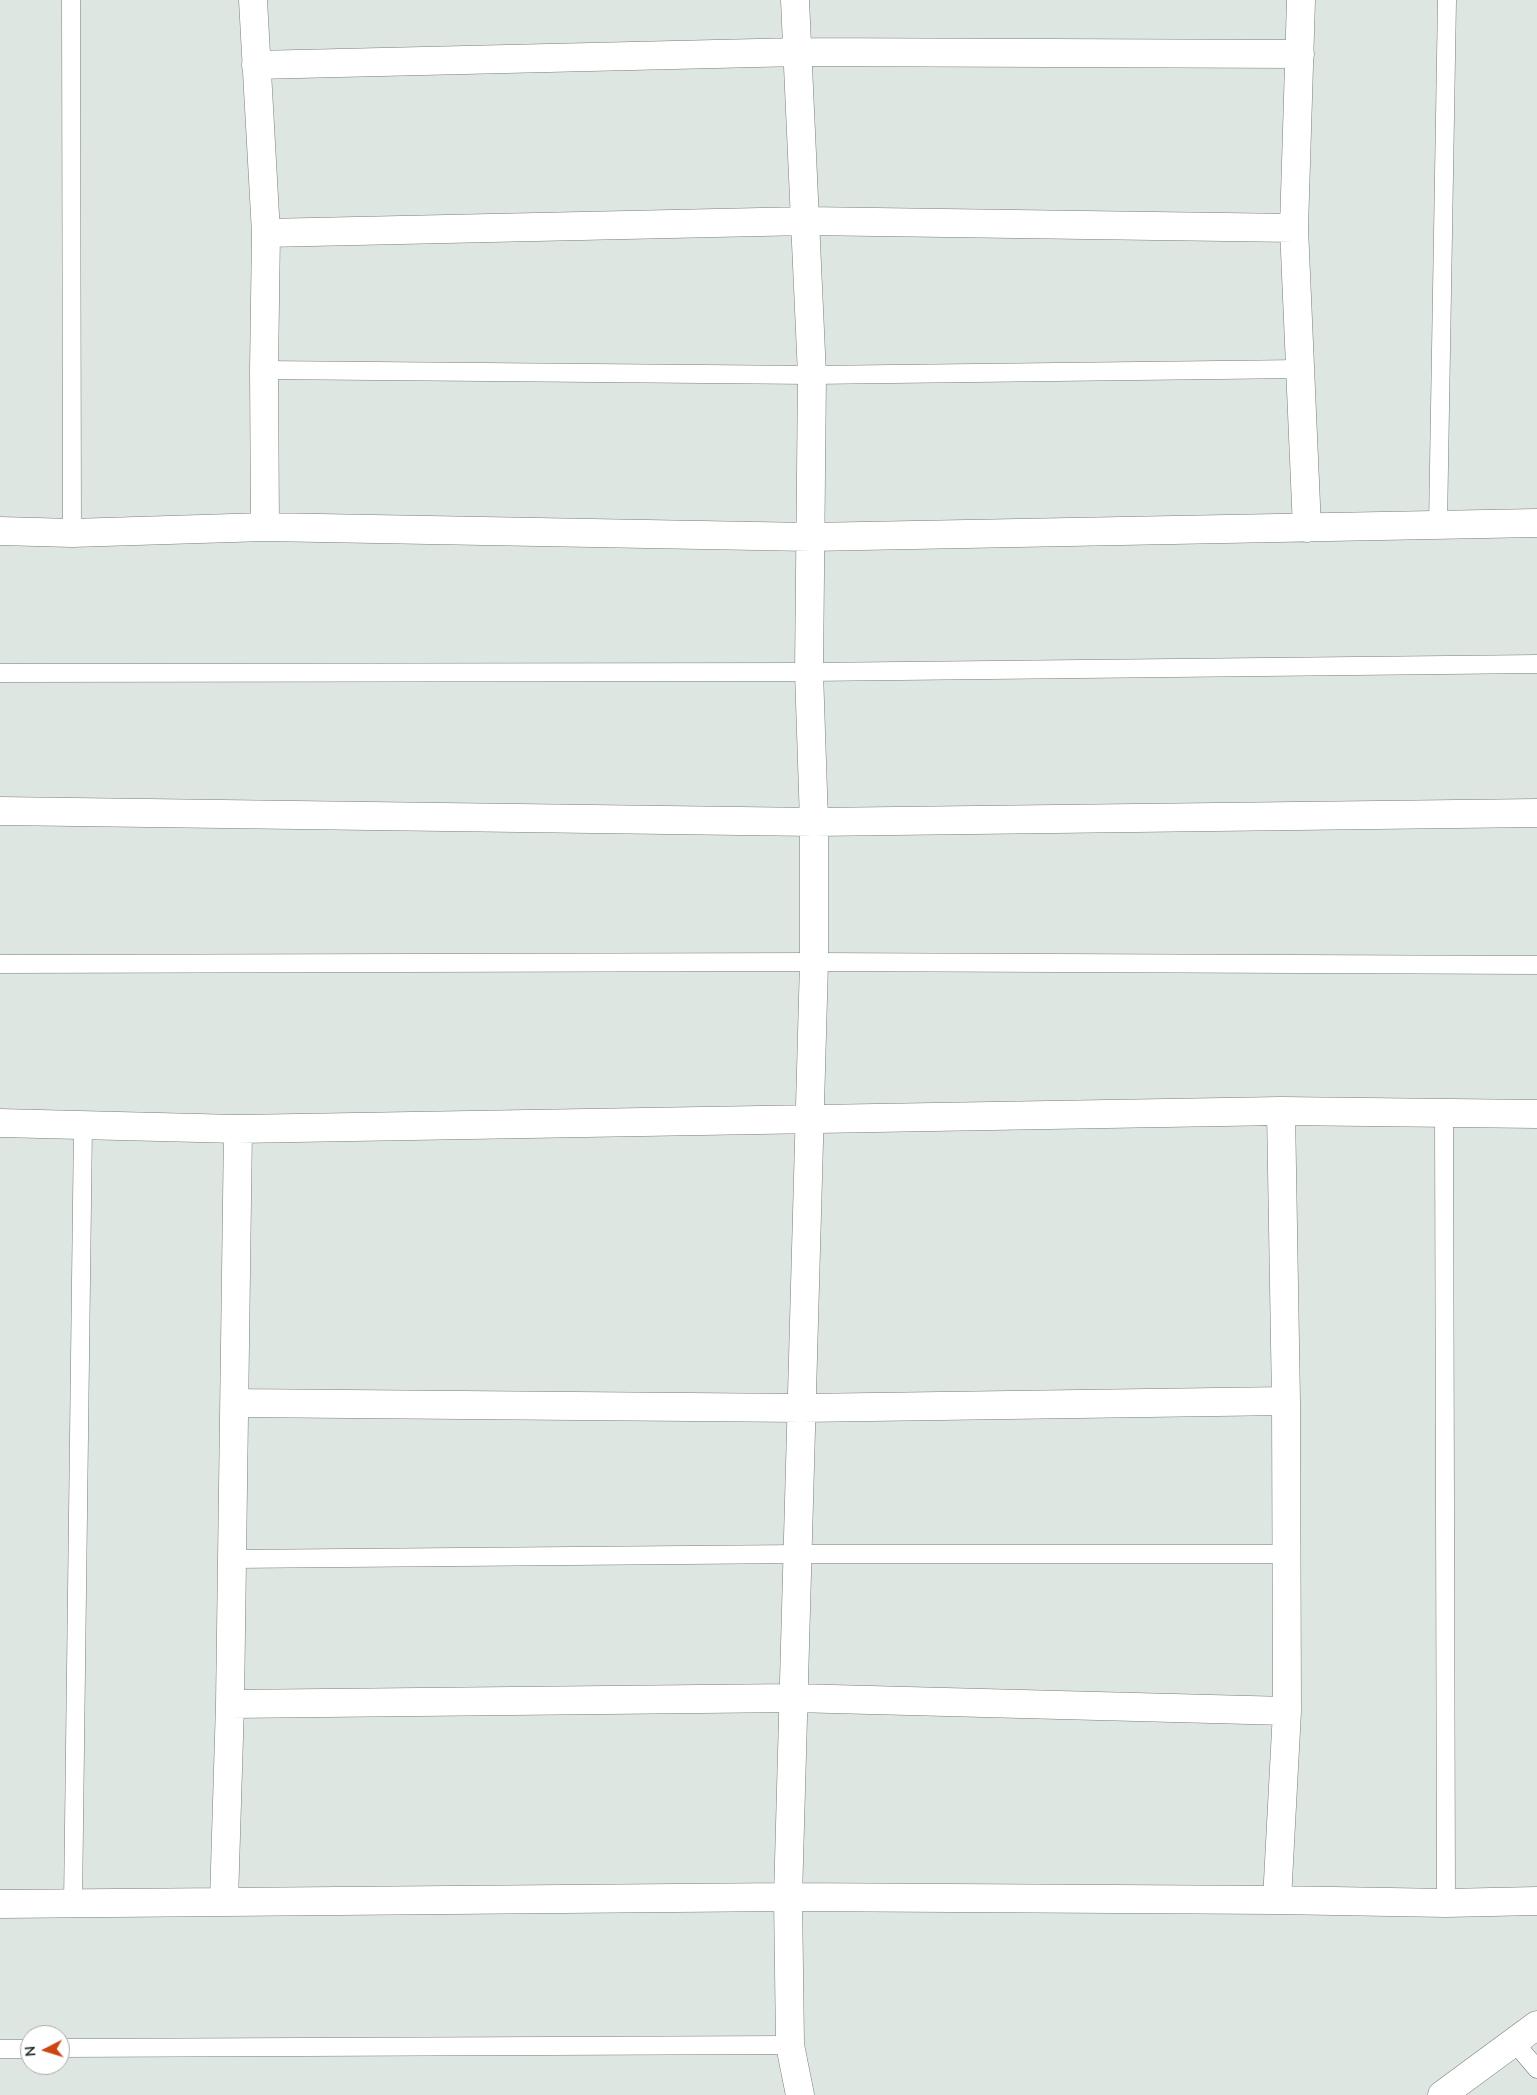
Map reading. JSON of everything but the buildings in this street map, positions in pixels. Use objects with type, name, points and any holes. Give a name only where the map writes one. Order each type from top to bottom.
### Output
[{"type":"street","points":[[253,0],[266,233],[264,370],[265,527]]},
{"type":"street","points":[[795,0],[799,52],[812,375],[809,672],[814,822],[814,962],[788,1897],[790,2044],[800,2095]]},
{"type":"street","points":[[1301,0],[1294,228],[1307,528]]},
{"type":"street","points":[[256,64],[799,52],[1300,54]]},
{"type":"street","points":[[266,233],[806,221],[1294,228]]},
{"type":"street","points":[[0,531],[72,532],[265,527],[810,537],[1537,524]]},
{"type":"street","points":[[0,811],[814,822],[1537,813]]},
{"type":"street","points":[[1276,1900],[1287,1711],[1286,1401],[1281,1111]]},
{"type":"street","points":[[0,1123],[238,1129],[1281,1111],[1537,1114]]},
{"type":"street","points":[[224,1901],[230,1704],[238,1129]]},
{"type":"street","points":[[235,1403],[802,1408],[1286,1401]]},
{"type":"street","points":[[230,1704],[794,1698],[1287,1711]]},
{"type":"street","points":[[0,1904],[788,1897],[1276,1900],[1446,1904],[1537,1902]]},
{"type":"street","points":[[1442,2095],[1537,2025]]},
{"type":"lane","points":[[71,0],[72,532]]},
{"type":"lane","points":[[1438,525],[1447,0]]},
{"type":"lane","points":[[264,370],[812,375],[1300,369]]},
{"type":"lane","points":[[0,674],[809,672],[1537,664]]},
{"type":"lane","points":[[0,964],[814,962],[1537,965]]},
{"type":"lane","points":[[1444,1114],[1446,1904]]},
{"type":"lane","points":[[73,1903],[82,1125]]},
{"type":"lane","points":[[232,1560],[798,1554],[1287,1554]]},
{"type":"lane","points":[[1514,2042],[1537,2069]]},
{"type":"lane","points":[[70,2048],[790,2044]]},
{"type":"lane","points":[[0,2049],[20,2049]]}]
